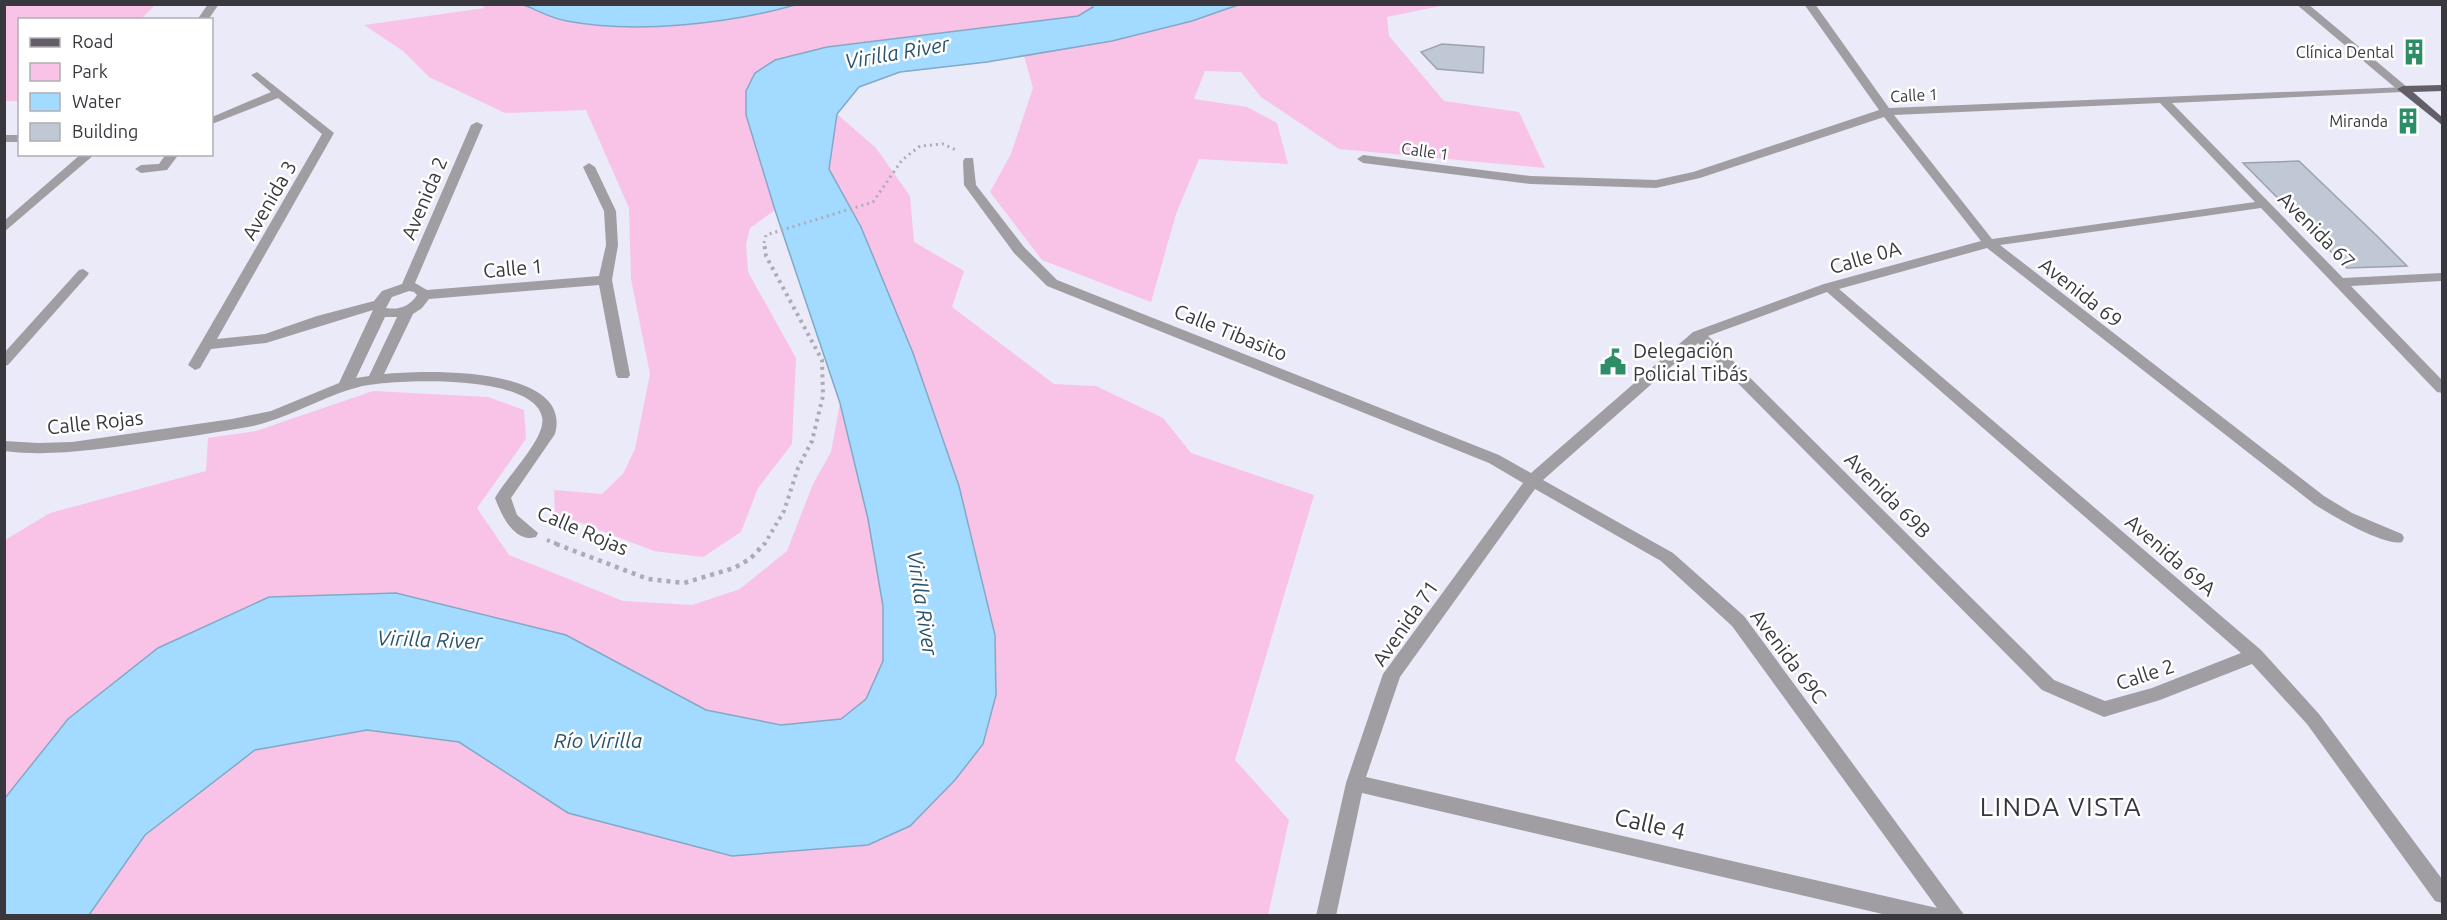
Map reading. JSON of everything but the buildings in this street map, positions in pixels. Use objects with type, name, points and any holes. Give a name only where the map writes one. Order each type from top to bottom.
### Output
[{"type":"main road","name":"Calle 1","points":[[2403,89],[2442,88]]},
{"type":"main road","points":[[2403,89],[2442,122]]},
{"type":"street","points":[[204,18],[214,4]]},
{"type":"street","name":"Avenida 69","points":[[1809,4],[1886,112],[1989,243],[2014,265],[2319,500],[2346,517],[2396,538]]},
{"type":"street","points":[[2301,4],[2403,89]]},
{"type":"street","name":"Avenida 3","points":[[195,365],[209,345],[328,133],[257,75]]},
{"type":"street","name":"Calle 1","points":[[1363,159],[1541,180],[1666,183],[1886,112],[2403,89]]},
{"type":"street","points":[[213,122],[279,93]]},
{"type":"street","name":"Avenida 67","points":[[2164,101],[2442,388]]},
{"type":"street","name":"Avenida 2","points":[[407,287],[477,125]]},
{"type":"street","points":[[4,228],[87,156]]},
{"type":"street","points":[[141,169],[163,167],[171,156]]},
{"type":"street","name":"Calle Tibasito","points":[[969,161],[970,185],[1019,250],[1052,283],[1429,431],[1534,479]]},
{"type":"street","points":[[589,167],[610,211],[612,245],[605,280],[623,375]]},
{"type":"street","name":"Calle 0A","points":[[1534,479],[1698,335],[1828,287],[1989,243],[2265,204]]},
{"type":"street","points":[[2341,282],[2442,277]]},
{"type":"street","name":"Calle 1","points":[[424,295],[605,280]]},
{"type":"street","points":[[209,345],[266,338],[322,319],[380,308],[392,314],[407,311],[419,304],[424,295],[419,289],[407,287],[386,295],[380,308],[344,388]]},
{"type":"street","name":"Avenida 69A","points":[[1828,287],[2255,655],[2313,719],[2442,894]]},
{"type":"street","points":[[373,381],[407,311]]},
{"type":"street","name":"Avenida 69B","points":[[1698,335],[2048,685]]},
{"type":"street","name":"Calle Rojas","points":[[4,446],[48,450],[212,428],[266,418],[344,388],[373,381],[406,376],[458,376],[518,389],[542,402],[550,415],[549,434],[540,448],[516,474],[503,498],[511,519],[530,533]]},
{"type":"street","name":"Avenida 71","points":[[1326,915],[1355,783],[1392,674],[1534,479]]},
{"type":"street","name":"Avenida 69C","points":[[1534,479],[1667,557],[1738,621],[1955,915]]},
{"type":"street","name":"Calle 2","points":[[2048,685],[2104,709],[2154,695],[2255,655]]},
{"type":"street","name":"Calle 4","points":[[1355,783],[1934,915]]},
{"type":"lane","points":[[4,362],[83,273]]},
{"type":"path","name":"Calle Rojas","points":[[530,533],[648,579],[667,582],[691,582],[717,575],[750,559],[763,546],[780,518],[798,468],[812,441],[823,396],[822,360],[766,256],[763,245],[766,235],[873,202],[885,191],[903,159],[918,148],[938,142],[948,143],[969,161]]},
{"type":"green space","points":[[5,4],[155,4],[142,18],[18,18],[18,101],[5,101]]},
{"type":"green space","points":[[479,4],[525,5],[557,18],[596,25],[653,27],[740,18],[795,4],[1092,4],[1093,7],[1079,16],[827,47],[746,115],[775,210],[750,228],[746,244],[748,272],[796,358],[792,444],[758,488],[741,532],[703,557],[654,551],[555,513],[554,490],[602,494],[623,474],[635,449],[650,374],[631,279],[629,208],[586,110],[505,113],[429,77],[403,51],[364,25],[485,8]]},
{"type":"green space","points":[[1238,5],[1445,5],[1387,17],[1389,36],[1444,101],[1519,112],[1545,168],[1339,149],[1261,97],[1241,72],[1205,71],[1194,99],[1247,107],[1277,123],[1288,164],[1199,159],[1176,214],[1151,302],[1042,260],[990,192],[1011,154],[1033,88],[1024,56],[1132,35],[1185,22]]},
{"type":"green space","points":[[837,114],[876,148],[910,196],[914,242],[964,271],[952,307],[1054,384],[1096,386],[1163,418],[1191,453],[1314,495],[1235,760],[1289,820],[1268,915],[89,916],[145,835],[255,750],[367,730],[459,742],[568,813],[910,826],[955,780],[983,744],[978,563],[959,486],[913,353],[861,227],[829,169]]},
{"type":"green space","points":[[373,391],[488,397],[524,410],[526,439],[477,508],[509,555],[623,601],[692,605],[740,589],[787,551],[813,484],[831,452],[840,403],[868,518],[883,606],[883,661],[866,699],[841,719],[781,725],[706,710],[566,635],[5,798],[5,540],[50,513],[206,471],[208,438],[256,431]]},
{"type":"water","points":[[524,5],[795,5],[711,22],[622,27],[561,20]]},
{"type":"water","name":"Río Virilla","points":[[1093,5],[1238,5],[1192,21],[1112,41],[987,62],[900,72],[859,87],[837,114],[829,169],[861,227],[913,353],[959,486],[995,635],[996,695],[983,744],[955,780],[910,826],[868,845],[732,856],[568,813],[459,742],[367,730],[255,750],[145,835],[89,915],[5,915],[5,798],[68,719],[158,648],[269,597],[396,593],[566,635],[706,710],[781,725],[841,719],[866,699],[883,661],[883,606],[868,519],[840,403],[775,210],[746,115],[746,91],[755,73],[775,60],[827,47],[1078,16]]},
{"type":"place","name":"Clínica Dental","points":[[2414,52]]},
{"type":"place","name":"Miranda","points":[[2408,121]]},
{"type":"place","name":"Delegación Policial Tibás","points":[[1613,362]]},
{"type":"district","name":"LINDA VISTA","points":[[2061,806]]},
{"type":"water label","name":"Virilla River","points":[[897,52]]},
{"type":"water label","name":"Virilla River","points":[[923,603]]},
{"type":"water label","name":"Virilla River","points":[[430,639]]}]
